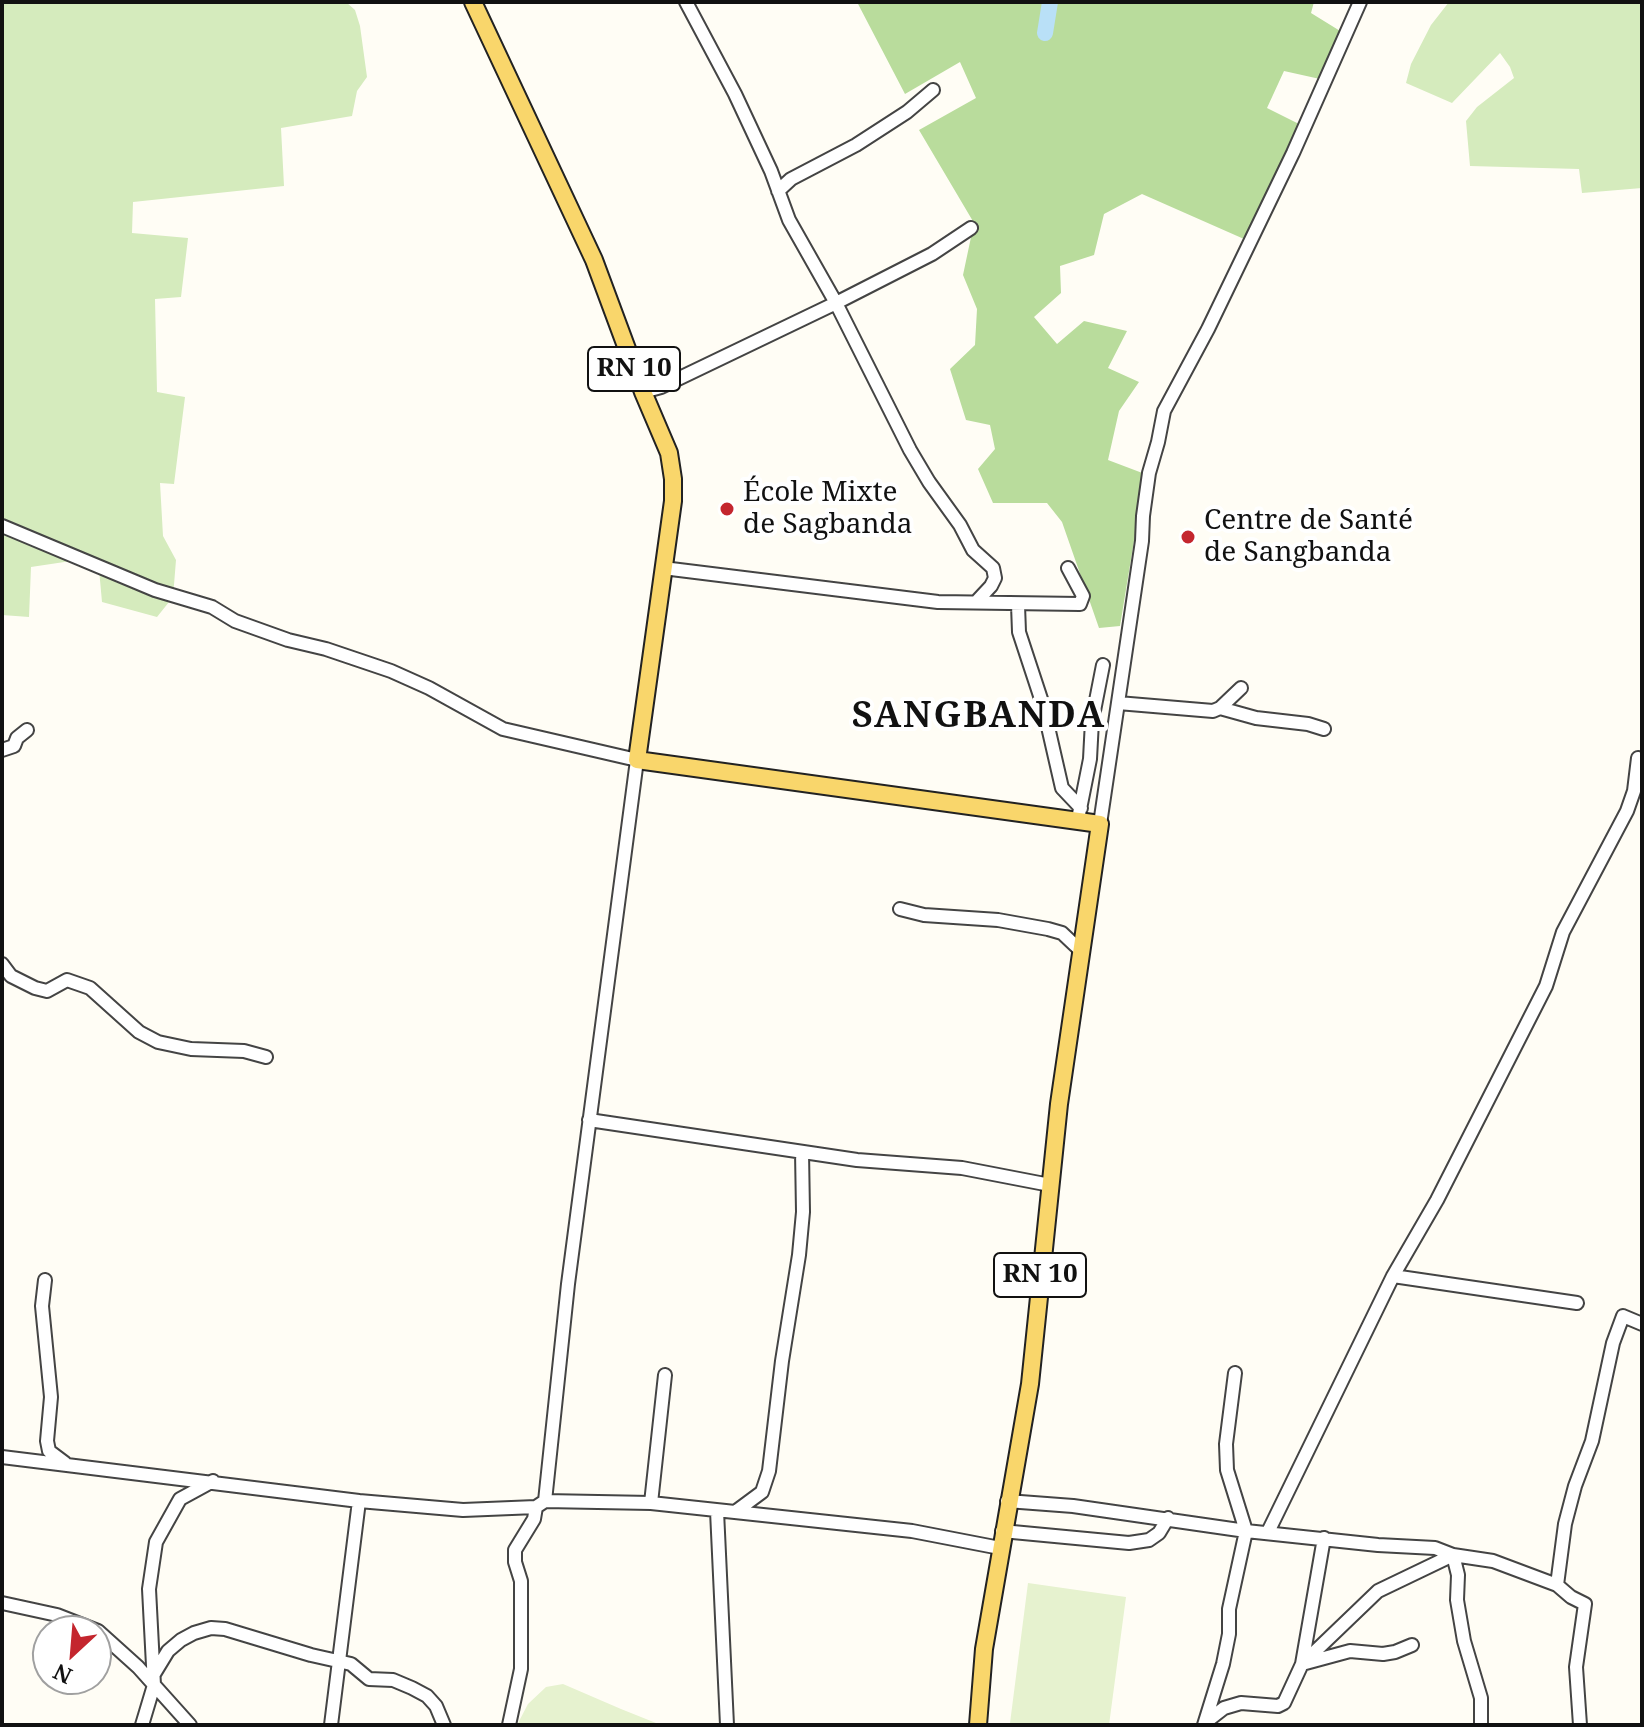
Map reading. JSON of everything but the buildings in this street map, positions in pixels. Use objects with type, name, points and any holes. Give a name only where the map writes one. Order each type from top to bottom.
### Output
[{"type":"main road","name":"RN 10","points":[[473,2],[594,260],[669,453],[673,501],[637,760]]},
{"type":"main road","points":[[637,760],[1079,815],[1100,824]]},
{"type":"main road","name":"RN 10","points":[[978,1725],[984,1649],[1007,1501],[1030,1384],[1050,1185],[1080,950],[1100,824]]},
{"type":"street","points":[[686,2],[735,94],[789,220],[929,482],[960,525],[973,550],[993,568],[995,578],[977,601]]},
{"type":"street","points":[[1100,824],[1142,541],[1149,473],[1164,411],[1208,329],[1293,153],[1360,2]]},
{"type":"street","points":[[778,191],[798,175],[856,145],[907,112],[933,90]]},
{"type":"street","points":[[643,392],[661,387],[836,303],[932,254],[971,228]]},
{"type":"street","points":[[2,526],[155,590],[212,607],[235,621],[391,671],[503,729],[637,760],[541,1504],[515,1550],[521,1581],[521,1669],[509,1725]]},
{"type":"street","points":[[663,568],[907,599],[1018,605],[1080,604],[1083,596],[1068,568]]},
{"type":"street","points":[[1018,605],[1019,632],[1043,705],[1062,788],[1079,815]]},
{"type":"street","points":[[1079,815],[1103,665]]},
{"type":"street","points":[[1220,708],[1241,688]]},
{"type":"street","points":[[1118,703],[1205,711],[1220,708],[1237,714],[1324,729]]},
{"type":"street","points":[[2,750],[14,746],[17,738],[27,730]]},
{"type":"street","points":[[1268,1532],[1393,1276],[1437,1200],[1546,986],[1563,932],[1627,811],[1634,791],[1638,758]]},
{"type":"street","points":[[900,909],[924,915],[998,920],[1048,929],[1062,933],[1080,950]]},
{"type":"street","points":[[2,964],[11,976],[35,988],[47,991],[67,980],[90,988],[139,1032],[158,1042],[191,1049],[244,1051],[266,1057]]},
{"type":"street","points":[[589,1120],[857,1160],[962,1168],[1050,1185]]},
{"type":"street","points":[[735,1512],[762,1492],[769,1471],[799,1255],[803,1212],[802,1152]]},
{"type":"street","points":[[1393,1276],[1577,1303]]},
{"type":"street","points":[[45,1280],[42,1306],[51,1397],[47,1441],[49,1451],[67,1464]]},
{"type":"street","points":[[1557,1585],[1565,1524],[1592,1441],[1613,1343],[1623,1316],[1642,1324]]},
{"type":"street","points":[[1205,1724],[1223,1664],[1229,1634],[1229,1609],[1246,1531],[1227,1470],[1226,1444],[1235,1373]]},
{"type":"street","points":[[651,1503],[665,1375]]},
{"type":"street","points":[[2,1457],[359,1501],[463,1510],[541,1504],[651,1503],[1001,1539],[1129,1543],[1149,1540],[1159,1533],[1168,1518]]},
{"type":"street","points":[[154,1680],[149,1589],[156,1542],[180,1499],[213,1481]]},
{"type":"street","points":[[331,1725],[359,1501]]},
{"type":"street","points":[[1007,1501],[1073,1506],[1246,1531],[1435,1548],[1453,1555],[1493,1561],[1557,1585],[1585,1604],[1576,1667],[1580,1725]]},
{"type":"street","points":[[717,1511],[727,1725]]},
{"type":"street","points":[[1205,1724],[1224,1708],[1241,1703],[1278,1706],[1284,1703],[1302,1664],[1324,1538]]},
{"type":"street","points":[[1302,1664],[1378,1591],[1453,1555]]},
{"type":"street","points":[[1453,1555],[1458,1575],[1457,1600],[1464,1641],[1481,1698],[1481,1725]]},
{"type":"street","points":[[2,1603],[57,1615],[98,1631],[154,1680],[190,1725]]},
{"type":"street","points":[[142,1725],[154,1680],[168,1651],[194,1633],[211,1628],[239,1632],[351,1664],[369,1679],[393,1680],[427,1696],[436,1706],[444,1725]]},
{"type":"street","points":[[1302,1664],[1350,1651],[1383,1654],[1412,1645]]},
{"type":"green space","points":[[2,2],[346,2],[355,10],[360,26],[367,77],[357,91],[352,116],[281,128],[284,186],[133,202],[132,233],[188,238],[181,297],[155,299],[157,392],[185,397],[174,484],[160,483],[163,536],[176,560],[173,597],[157,617],[102,602],[99,569],[71,561],[31,567],[29,617],[2,615]]},
{"type":"green space","points":[[857,2],[1314,2],[1311,13],[1345,34],[1320,79],[1284,71],[1267,108],[1299,124],[1244,239],[1142,194],[1104,214],[1094,255],[1060,266],[1061,293],[1034,317],[1057,344],[1084,321],[1127,331],[1108,368],[1139,382],[1119,411],[1108,460],[1145,474],[1120,626],[1099,628],[1062,522],[1047,503],[993,503],[978,469],[995,449],[990,425],[966,420],[950,369],[975,345],[977,309],[963,275],[974,223],[919,130],[976,98],[960,62],[905,94]]},
{"type":"green space","points":[[1449,2],[1642,2],[1642,188],[1582,193],[1579,169],[1470,166],[1466,121],[1477,107],[1514,78],[1500,53],[1452,103],[1406,83],[1411,64],[1431,25]]},
{"type":"green space","points":[[1028,1583],[1126,1597],[1109,1725],[1010,1723]]},
{"type":"green space","points":[[563,1684],[661,1725],[517,1725],[528,1704],[546,1687]]},
{"type":"waterway","points":[[1045,33],[1050,2]]},
{"type":"place","name":"École Mixte de Sagbanda","points":[[727,509]]},
{"type":"place","name":"Centre de Santé de Sangbanda","points":[[1188,537]]},
{"type":"district","name":"SANGBANDA","points":[[979,717]]}]
